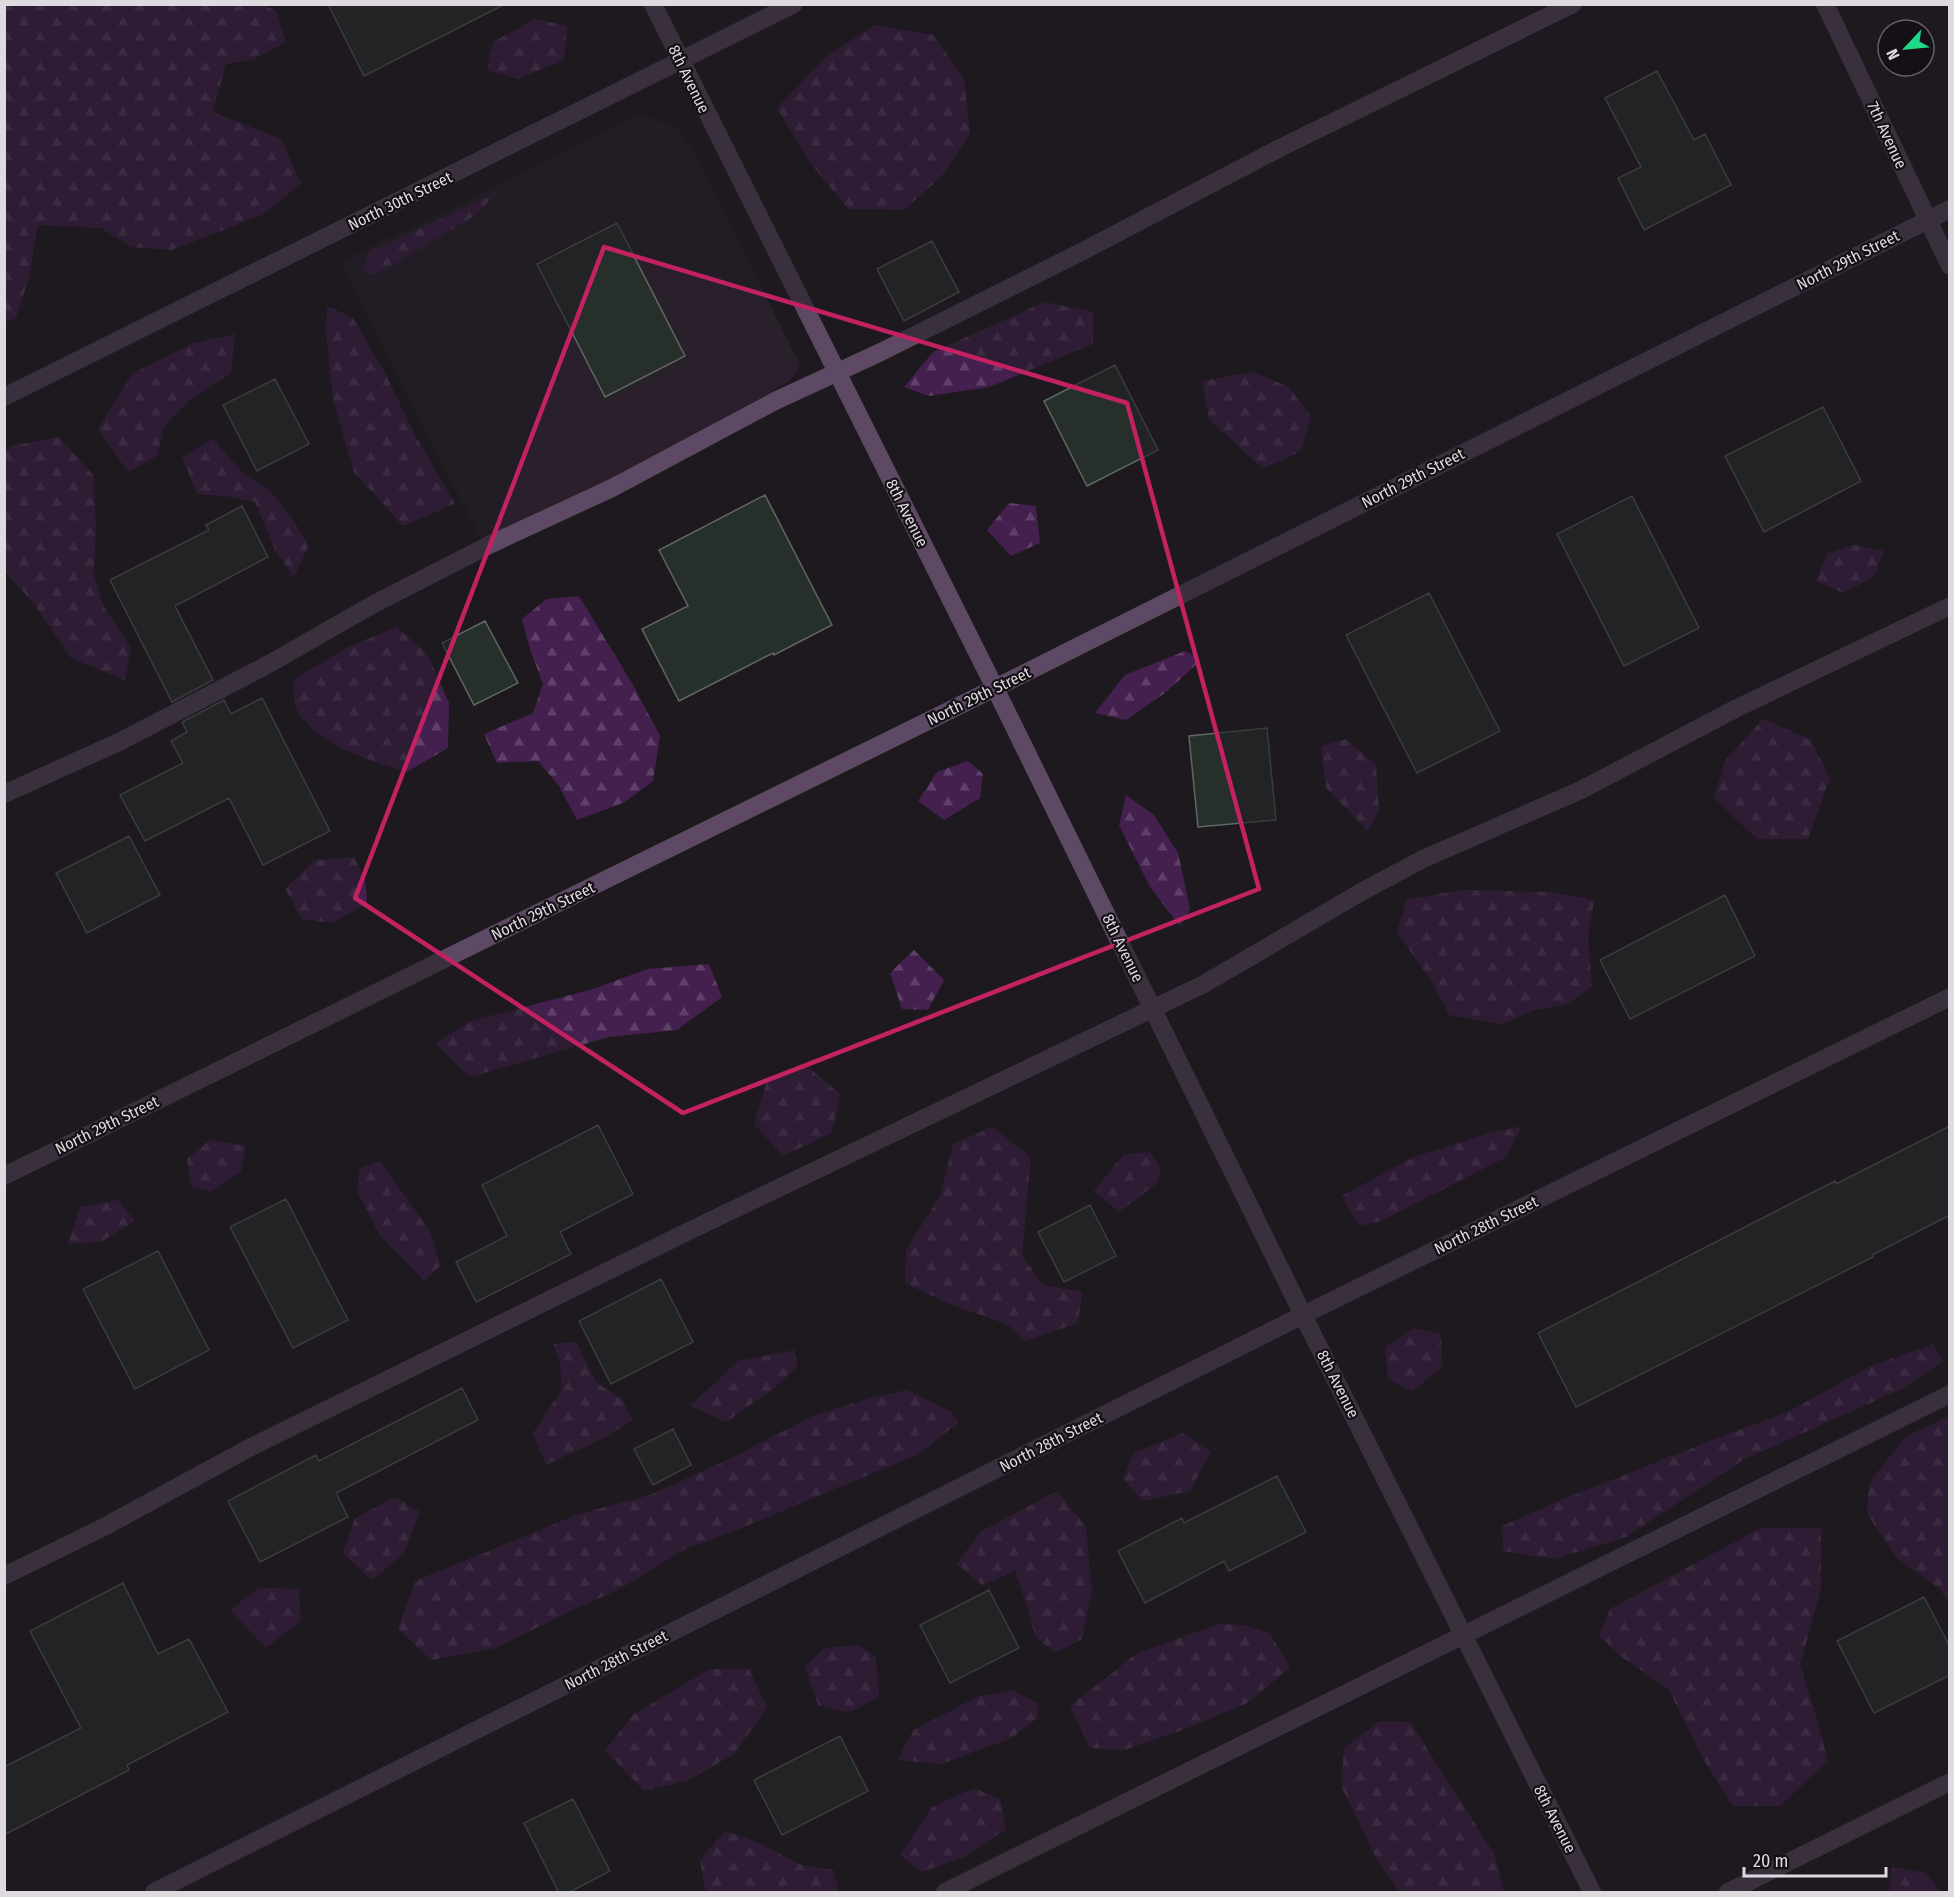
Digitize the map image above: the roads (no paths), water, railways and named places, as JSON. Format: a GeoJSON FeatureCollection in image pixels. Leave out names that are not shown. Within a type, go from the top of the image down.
{"type":"FeatureCollection","features":[{"type":"Feature","properties":{"kind":"street","name":"8th Avenue"},"geometry":{"type":"LineString","coordinates":[[653,4],[1592,1893]]}},
{"type":"Feature","properties":{"kind":"street","name":"North 30th Street"},"geometry":{"type":"LineString","coordinates":[[4,397],[794,4]]}},
{"type":"Feature","properties":{"kind":"street"},"geometry":{"type":"LineString","coordinates":[[4,794],[121,741],[269,664],[372,605],[467,555],[612,488],[775,401],[1083,251],[1280,148],[1573,4]]}},
{"type":"Feature","properties":{"kind":"street","name":"7th Avenue"},"geometry":{"type":"LineString","coordinates":[[1825,4],[1950,266]]}},
{"type":"Feature","properties":{"kind":"street","name":"North 29th Street"},"geometry":{"type":"LineString","coordinates":[[4,1176],[995,688],[1950,209]]}},
{"type":"Feature","properties":{"kind":"street"},"geometry":{"type":"LineString","coordinates":[[4,1576],[104,1527],[251,1447],[689,1231],[1204,984],[1363,891],[1424,859],[1581,790],[1737,708],[1950,606]]}},
{"type":"Feature","properties":{"kind":"street","name":"North 28th Street"},"geometry":{"type":"LineString","coordinates":[[154,1893],[1303,1315],[1950,997]]}},
{"type":"Feature","properties":{"kind":"street"},"geometry":{"type":"LineString","coordinates":[[945,1893],[1950,1394]]}},
{"type":"Feature","properties":{"kind":"street"},"geometry":{"type":"LineString","coordinates":[[1728,1893],[1950,1782]]}}]}
